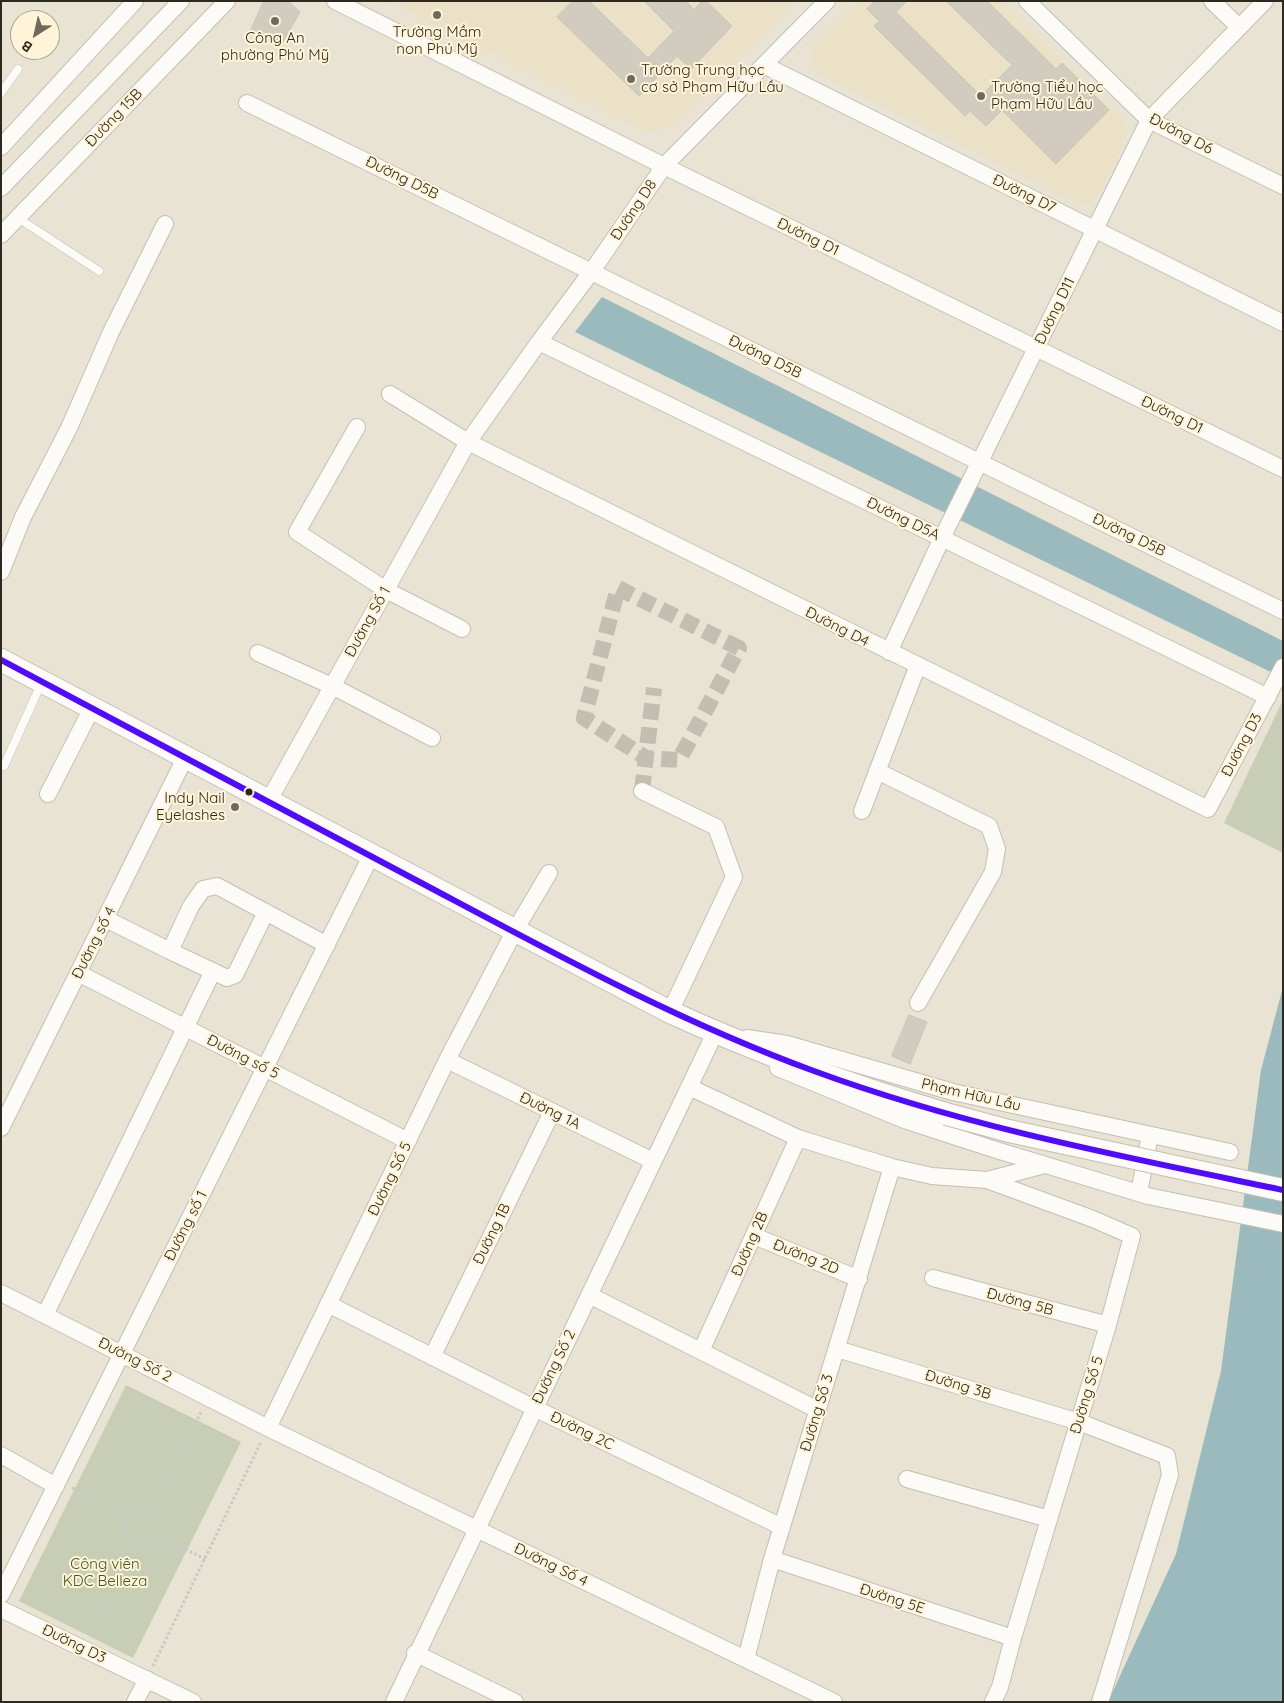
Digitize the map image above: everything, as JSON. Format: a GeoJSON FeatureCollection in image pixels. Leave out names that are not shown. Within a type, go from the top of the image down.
{"type":"FeatureCollection","features":[{"type":"Feature","properties":{"kind":"main road","name":"Phạm Hữu Lầu"},"geometry":{"type":"LineString","coordinates":[[1,660],[514,932],[670,1012],[715,1032],[826,1077],[946,1114],[1009,1130],[1283,1190]]}},
{"type":"Feature","properties":{"kind":"street"},"geometry":{"type":"LineString","coordinates":[[2,146],[135,1]]}},
{"type":"Feature","properties":{"kind":"street"},"geometry":{"type":"LineString","coordinates":[[1,188],[181,1]]}},
{"type":"Feature","properties":{"kind":"street","name":"Đường 15B"},"geometry":{"type":"LineString","coordinates":[[1,235],[227,1]]}},
{"type":"Feature","properties":{"kind":"street","name":"Đường D1"},"geometry":{"type":"LineString","coordinates":[[335,1],[664,166],[1283,469]]}},
{"type":"Feature","properties":{"kind":"street","name":"Đường D8"},"geometry":{"type":"LineString","coordinates":[[468,442],[538,342],[592,271],[664,166],[827,1]]}},
{"type":"Feature","properties":{"kind":"street","name":"Đường D6"},"geometry":{"type":"LineString","coordinates":[[1027,1],[1149,120],[1283,186]]}},
{"type":"Feature","properties":{"kind":"street"},"geometry":{"type":"LineString","coordinates":[[1212,1],[1239,27]]}},
{"type":"Feature","properties":{"kind":"street","name":"Đường D11"},"geometry":{"type":"LineString","coordinates":[[889,652],[942,538],[1149,120],[1265,1]]}},
{"type":"Feature","properties":{"kind":"street","name":"Đường D7"},"geometry":{"type":"LineString","coordinates":[[764,64],[1283,323]]}},
{"type":"Feature","properties":{"kind":"street","name":"Đường D5B"},"geometry":{"type":"LineString","coordinates":[[248,103],[592,271],[977,468],[1283,611]]}},
{"type":"Feature","properties":{"kind":"street"},"geometry":{"type":"LineString","coordinates":[[1,572],[23,517],[69,428],[111,332],[165,224]]}},
{"type":"Feature","properties":{"kind":"street","name":"Đường D5A"},"geometry":{"type":"LineString","coordinates":[[538,342],[1268,697]]}},
{"type":"Feature","properties":{"kind":"street","name":"Đường D4"},"geometry":{"type":"LineString","coordinates":[[390,394],[468,442],[1208,809]]}},
{"type":"Feature","properties":{"kind":"street"},"geometry":{"type":"LineString","coordinates":[[357,427],[297,532],[386,590],[462,629]]}},
{"type":"Feature","properties":{"kind":"street","name":"Đường Số 1"},"geometry":{"type":"LineString","coordinates":[[268,802],[468,442]]}},
{"type":"Feature","properties":{"kind":"street"},"geometry":{"type":"LineString","coordinates":[[258,653],[332,686],[432,738]]}},
{"type":"Feature","properties":{"kind":"street"},"geometry":{"type":"LineString","coordinates":[[862,810],[918,665]]}},
{"type":"Feature","properties":{"kind":"street","name":"Đường D3"},"geometry":{"type":"LineString","coordinates":[[1208,809],[1279,674]]}},
{"type":"Feature","properties":{"kind":"street"},"geometry":{"type":"LineString","coordinates":[[48,794],[92,708]]}},
{"type":"Feature","properties":{"kind":"street","name":"Đường số 4"},"geometry":{"type":"LineString","coordinates":[[1,1128],[185,758]]}},
{"type":"Feature","properties":{"kind":"street"},"geometry":{"type":"LineString","coordinates":[[877,771],[989,826],[997,849],[993,872],[918,1003]]}},
{"type":"Feature","properties":{"kind":"street"},"geometry":{"type":"LineString","coordinates":[[642,791],[716,827],[734,877],[670,1012]]}},
{"type":"Feature","properties":{"kind":"street","name":"Đường số 1"},"geometry":{"type":"LineString","coordinates":[[1,1596],[371,856]]}},
{"type":"Feature","properties":{"kind":"street","name":"Đường Số 5"},"geometry":{"type":"LineString","coordinates":[[268,1428],[330,1305],[447,1060],[514,932],[549,873]]}},
{"type":"Feature","properties":{"kind":"street"},"geometry":{"type":"LineString","coordinates":[[170,951],[192,906],[203,889],[217,886],[327,945]]}},
{"type":"Feature","properties":{"kind":"street"},"geometry":{"type":"LineString","coordinates":[[106,919],[227,978],[235,975],[266,912]]}},
{"type":"Feature","properties":{"kind":"street"},"geometry":{"type":"LineString","coordinates":[[45,1315],[213,971]]}},
{"type":"Feature","properties":{"kind":"street","name":"Đường số 5"},"geometry":{"type":"LineString","coordinates":[[78,973],[408,1141]]}},
{"type":"Feature","properties":{"kind":"street","name":"Đường Số 2"},"geometry":{"type":"LineString","coordinates":[[394,1702],[475,1528],[715,1032]]}},
{"type":"Feature","properties":{"kind":"street","name":"Phạm Hữu Lầu"},"geometry":{"type":"LineString","coordinates":[[715,1032],[787,1044],[945,1090],[1230,1152]]}},
{"type":"Feature","properties":{"kind":"street","name":"Phạm Hữu Lầu"},"geometry":{"type":"LineString","coordinates":[[715,1032],[760,1059],[857,1102],[907,1121],[1143,1195],[1283,1224]]}},
{"type":"Feature","properties":{"kind":"street","name":"Đường 1A"},"geometry":{"type":"LineString","coordinates":[[447,1060],[653,1161]]}},
{"type":"Feature","properties":{"kind":"street"},"geometry":{"type":"LineString","coordinates":[[689,1087],[798,1138],[892,1167],[932,1176],[987,1180],[1045,1165]]}},
{"type":"Feature","properties":{"kind":"street","name":"Đường 1B"},"geometry":{"type":"LineString","coordinates":[[432,1357],[552,1112]]}},
{"type":"Feature","properties":{"kind":"street"},"geometry":{"type":"LineString","coordinates":[[1143,1195],[1150,1135]]}},
{"type":"Feature","properties":{"kind":"street","name":"Đường 2B"},"geometry":{"type":"LineString","coordinates":[[701,1351],[798,1138]]}},
{"type":"Feature","properties":{"kind":"street","name":"Đường Số 3"},"geometry":{"type":"LineString","coordinates":[[746,1659],[772,1559],[892,1167]]}},
{"type":"Feature","properties":{"kind":"street","name":"Đường Số 5"},"geometry":{"type":"LineString","coordinates":[[987,1180],[1093,1219],[1132,1236],[1108,1326],[1013,1638],[1000,1687],[993,1702]]}},
{"type":"Feature","properties":{"kind":"street","name":"Đường 2D"},"geometry":{"type":"LineString","coordinates":[[754,1236],[859,1279]]}},
{"type":"Feature","properties":{"kind":"street","name":"Đường 5B"},"geometry":{"type":"LineString","coordinates":[[933,1278],[1108,1326]]}},
{"type":"Feature","properties":{"kind":"street","name":"Đường Số 2"},"geometry":{"type":"LineString","coordinates":[[1,1293],[268,1428]]}},
{"type":"Feature","properties":{"kind":"street"},"geometry":{"type":"LineString","coordinates":[[589,1295],[818,1410]]}},
{"type":"Feature","properties":{"kind":"street","name":"Đường 2C"},"geometry":{"type":"LineString","coordinates":[[330,1305],[534,1408],[782,1527]]}},
{"type":"Feature","properties":{"kind":"street","name":"Đường 3B"},"geometry":{"type":"LineString","coordinates":[[837,1349],[1079,1422],[1167,1456],[1170,1468],[1100,1702]]}},
{"type":"Feature","properties":{"kind":"street","name":"Đường Số 4"},"geometry":{"type":"LineString","coordinates":[[268,1428],[834,1702]]}},
{"type":"Feature","properties":{"kind":"street"},"geometry":{"type":"LineString","coordinates":[[1,1456],[58,1483]]}},
{"type":"Feature","properties":{"kind":"street"},"geometry":{"type":"LineString","coordinates":[[906,1479],[1049,1519]]}},
{"type":"Feature","properties":{"kind":"street","name":"Đường 5E"},"geometry":{"type":"LineString","coordinates":[[772,1559],[1013,1638]]}},
{"type":"Feature","properties":{"kind":"street","name":"Đường D3"},"geometry":{"type":"LineString","coordinates":[[1,1609],[193,1702]]}},
{"type":"Feature","properties":{"kind":"street"},"geometry":{"type":"LineString","coordinates":[[415,1654],[516,1702]]}},
{"type":"Feature","properties":{"kind":"street"},"geometry":{"type":"LineString","coordinates":[[135,1702],[147,1679]]}},
{"type":"Feature","properties":{"kind":"lane"},"geometry":{"type":"LineString","coordinates":[[1,93],[18,69]]}},
{"type":"Feature","properties":{"kind":"lane"},"geometry":{"type":"LineString","coordinates":[[18,218],[99,271]]}},
{"type":"Feature","properties":{"kind":"lane"},"geometry":{"type":"LineString","coordinates":[[1,764],[4,766],[42,682]]}},
{"type":"Feature","properties":{"kind":"path"},"geometry":{"type":"LineString","coordinates":[[154,1509],[208,1398]]}},
{"type":"Feature","properties":{"kind":"path"},"geometry":{"type":"LineString","coordinates":[[147,1679],[268,1428]]}},
{"type":"Feature","properties":{"kind":"path"},"geometry":{"type":"LineString","coordinates":[[58,1483],[127,1517]]}},
{"type":"Feature","properties":{"kind":"path"},"geometry":{"type":"LineString","coordinates":[[140,1507],[154,1509],[164,1518],[165,1532],[163,1538],[159,1543],[147,1548],[134,1546],[125,1534],[124,1527],[127,1517],[140,1507]]}},
{"type":"Feature","properties":{"kind":"path"},"geometry":{"type":"LineString","coordinates":[[163,1538],[205,1558]]}},
{"type":"Feature","properties":{"kind":"path"},"geometry":{"type":"LineString","coordinates":[[83,1648],[134,1546]]}},
{"type":"Feature","properties":{"kind":"shaded area","name":"Trường Trung học cơ sở Phạm Hữu Lầu"},"geometry":{"type":"Polygon","coordinates":[[[387,1],[796,1],[669,129],[646,131],[387,1]]]}},
{"type":"Feature","properties":{"kind":"shaded area","name":"Trường Tiểu học Phạm Hữu Lầu"},"geometry":{"type":"Polygon","coordinates":[[[858,1],[1001,1],[1124,120],[1128,135],[1096,199],[1080,204],[815,72],[811,48],[858,1]]]}},
{"type":"Feature","properties":{"kind":"green space"},"geometry":{"type":"Polygon","coordinates":[[[1283,700],[1283,853],[1224,823],[1283,700]]]}},
{"type":"Feature","properties":{"kind":"green space","name":"Công viên KDC Belleza"},"geometry":{"type":"Polygon","coordinates":[[[126,1385],[241,1442],[133,1658],[19,1601],[126,1385]]]}},
{"type":"Feature","properties":{"kind":"water"},"geometry":{"type":"Polygon","coordinates":[[[602,297],[1283,641],[1283,678],[575,332],[602,297]]]}},
{"type":"Feature","properties":{"kind":"water"},"geometry":{"type":"Polygon","coordinates":[[[1283,987],[1283,1702],[1108,1702],[1176,1554],[1221,1371],[1261,1070],[1283,987]]]}},
{"type":"Feature","properties":{"kind":"building","name":"Công An phường Phú Mỹ"},"geometry":{"type":"Polygon","coordinates":[[[264,1],[288,1],[300,12],[280,47],[251,30],[264,1]]]}},
{"type":"Feature","properties":{"kind":"building"},"geometry":{"type":"Polygon","coordinates":[[[573,1],[589,1],[648,58],[674,31],[644,1],[686,1],[694,10],[702,1],[706,1],[732,26],[691,69],[677,56],[639,96],[557,17],[573,1]]]}},
{"type":"Feature","properties":{"kind":"building"},"geometry":{"type":"Polygon","coordinates":[[[875,1],[907,1],[896,12],[981,96],[1012,65],[946,1],[987,1],[1056,69],[1062,63],[1109,110],[1056,164],[1002,110],[986,126],[970,111],[965,116],[874,26],[879,21],[867,9],[875,1]]]}},
{"type":"Feature","properties":{"kind":"building"},"geometry":{"type":"Polygon","coordinates":[[[909,1015],[927,1022],[910,1064],[892,1056],[909,1015]]]}},
{"type":"Feature","properties":{"kind":"tunnel"},"geometry":{"type":"LineString","coordinates":[[618,588],[739,648],[679,760],[646,758],[584,718],[618,588]]}},
{"type":"Feature","properties":{"kind":"tunnel"},"geometry":{"type":"LineString","coordinates":[[642,791],[654,688]]}},
{"type":"Feature","properties":{"kind":"transit line"},"geometry":{"type":"LineString","coordinates":[[1,660],[571,962],[667,1009],[764,1052],[871,1091],[988,1125],[1105,1153],[1283,1190]]}},
{"type":"Feature","properties":{"kind":"place","name":"Trường Mầm non Phú Mỹ"},"geometry":{"type":"Point","coordinates":[437,15]}},
{"type":"Feature","properties":{"kind":"place","name":"Công An phường Phú Mỹ"},"geometry":{"type":"Point","coordinates":[275,21]}},
{"type":"Feature","properties":{"kind":"place","name":"Trường Trung học cơ sở Phạm Hữu Lầu"},"geometry":{"type":"Point","coordinates":[631,79]}},
{"type":"Feature","properties":{"kind":"place","name":"Trường Tiểu học Phạm Hữu Lầu"},"geometry":{"type":"Point","coordinates":[981,96]}},
{"type":"Feature","properties":{"kind":"place","name":"Indy Nail Eyelashes"},"geometry":{"type":"Point","coordinates":[235,807]}}]}
